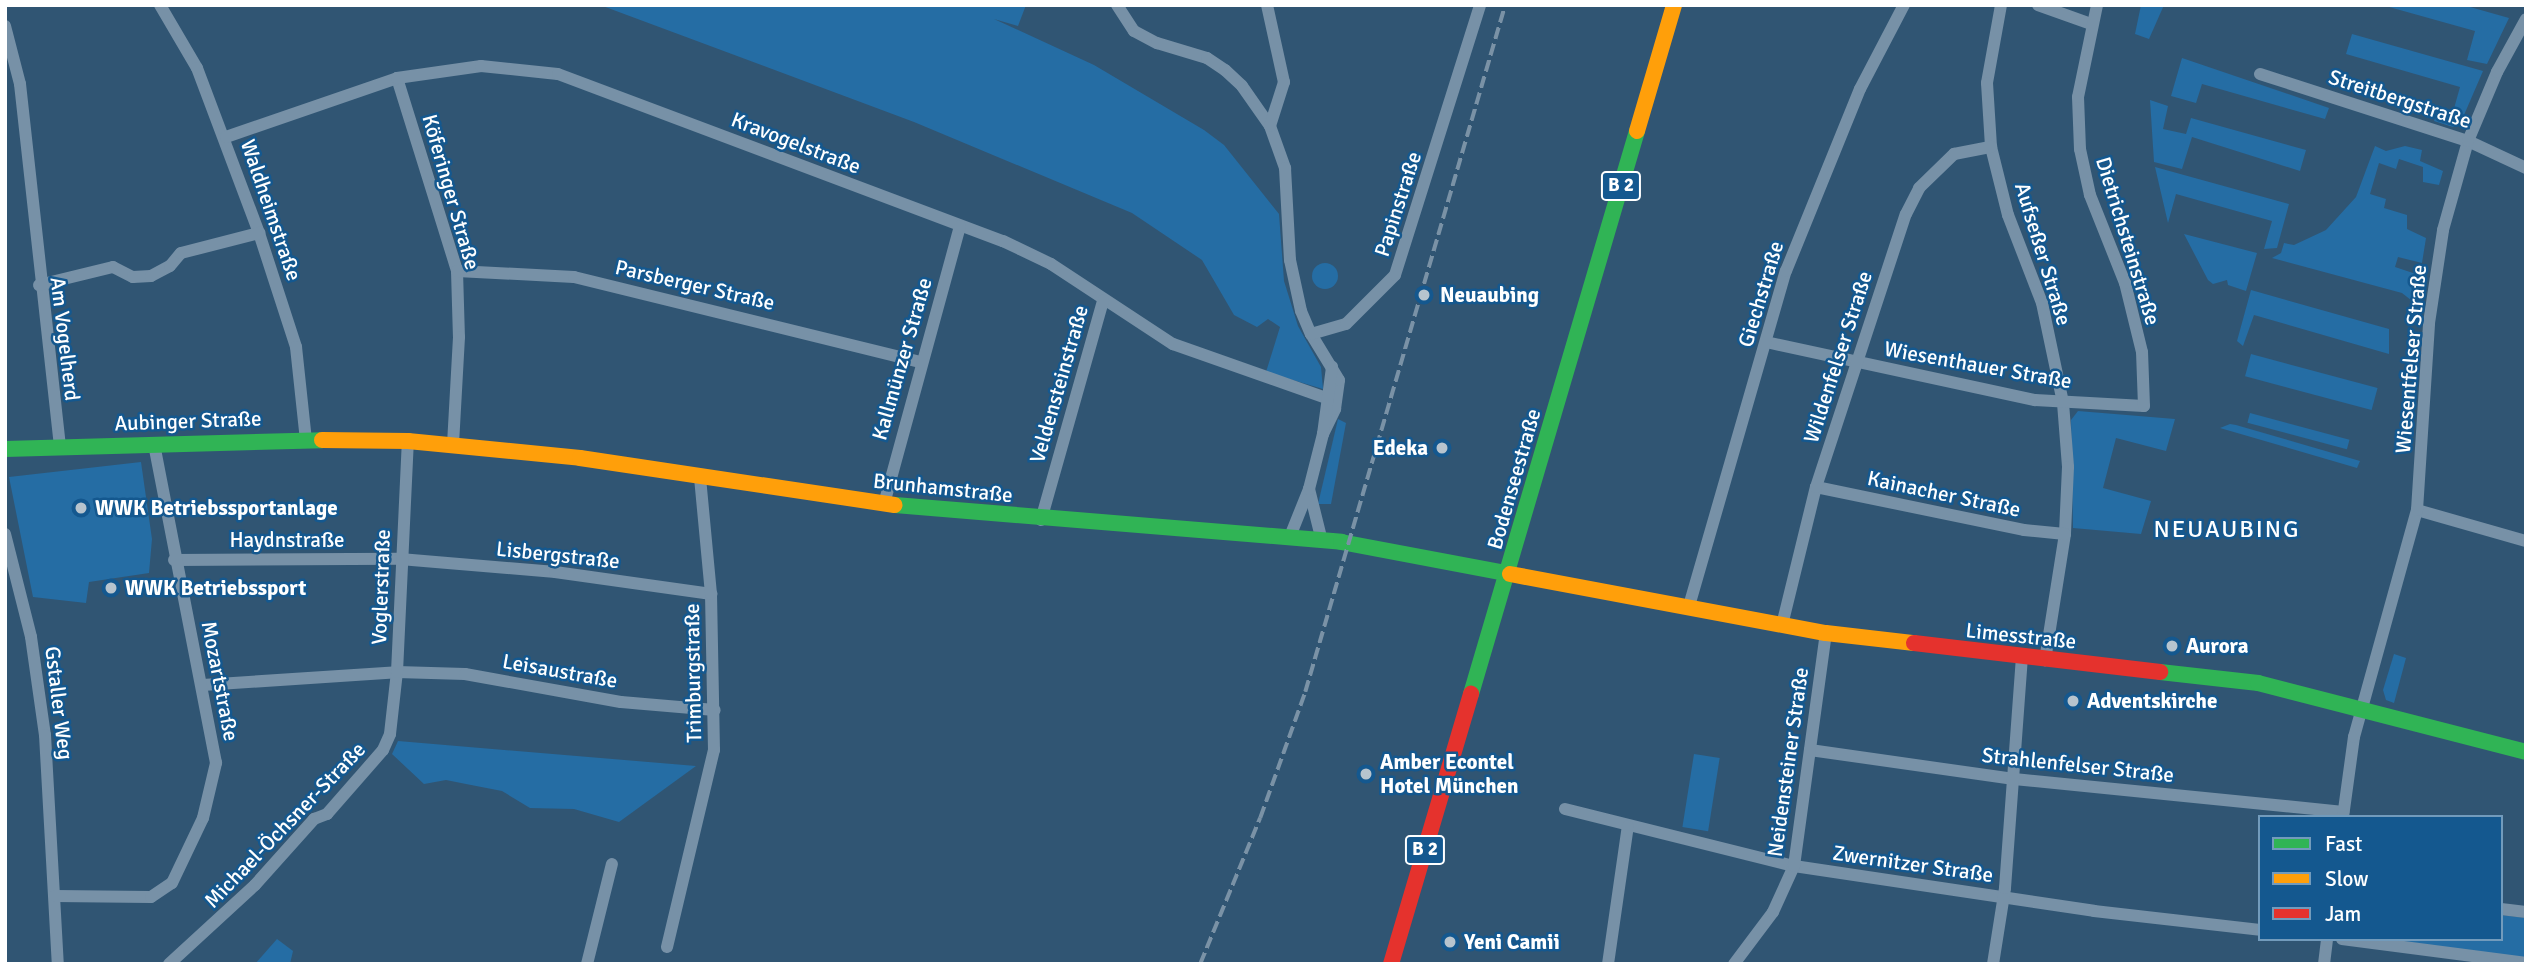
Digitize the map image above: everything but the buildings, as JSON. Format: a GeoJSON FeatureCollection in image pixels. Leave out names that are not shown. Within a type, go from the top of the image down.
{"type":"FeatureCollection","features":[{"type":"Feature","properties":{"kind":"street","name":"Waldheimstraße"},"geometry":{"type":"LineString","coordinates":[[160,5],[197,68],[226,137],[259,233],[296,347],[306,441]]}},
{"type":"Feature","properties":{"kind":"street"},"geometry":{"type":"LineString","coordinates":[[1116,5],[1134,31],[1157,44],[1207,58],[1242,86],[1270,126],[1285,168],[1290,260],[1301,311],[1311,334],[1332,367],[1339,390],[1323,434],[1309,489],[1289,539]]}},
{"type":"Feature","properties":{"kind":"street"},"geometry":{"type":"LineString","coordinates":[[1267,5],[1284,82],[1270,126]]}},
{"type":"Feature","properties":{"kind":"street","name":"Papinstraße"},"geometry":{"type":"LineString","coordinates":[[1311,334],[1346,324],[1395,275],[1480,5]]}},
{"type":"Feature","properties":{"kind":"street","name":"Bodenseestraße"},"geometry":{"type":"LineString","coordinates":[[1391,964],[1674,5]]}},
{"type":"Feature","properties":{"kind":"street","name":"Giechstraße"},"geometry":{"type":"LineString","coordinates":[[1689,606],[1766,342],[1819,183],[1904,5]]}},
{"type":"Feature","properties":{"kind":"street","name":"Aufseßer Straße"},"geometry":{"type":"LineString","coordinates":[[2001,5],[1994,26],[1987,83],[1991,147],[2008,215],[2042,303],[2063,403],[2068,467],[2065,534],[2045,660]]}},
{"type":"Feature","properties":{"kind":"street"},"geometry":{"type":"LineString","coordinates":[[2038,5],[2091,24]]}},
{"type":"Feature","properties":{"kind":"street","name":"Dietrichsteinstraße"},"geometry":{"type":"LineString","coordinates":[[2097,5],[2078,97],[2080,149],[2090,195],[2133,318],[2142,352],[2144,406]]}},
{"type":"Feature","properties":{"kind":"street","name":"Wiesentfelser Straße"},"geometry":{"type":"LineString","coordinates":[[2343,814],[2361,711],[2417,510],[2431,307],[2443,230],[2468,141],[2497,72],[2526,19]]}},
{"type":"Feature","properties":{"kind":"street","name":"Am Vogelherd"},"geometry":{"type":"LineString","coordinates":[[5,26],[20,85],[39,285],[60,448]]}},
{"type":"Feature","properties":{"kind":"street","name":"Kravogelstraße"},"geometry":{"type":"LineString","coordinates":[[226,137],[397,78],[481,66],[558,75],[960,226],[1051,264],[1103,301],[1173,344],[1326,398]]}},
{"type":"Feature","properties":{"kind":"street","name":"Streitbergstraße"},"geometry":{"type":"LineString","coordinates":[[2260,74],[2468,141],[2526,168]]}},
{"type":"Feature","properties":{"kind":"street","name":"Köferinger Straße"},"geometry":{"type":"LineString","coordinates":[[397,78],[457,271],[460,337],[453,444]]}},
{"type":"Feature","properties":{"kind":"street","name":"Wildenfelser Straße"},"geometry":{"type":"LineString","coordinates":[[1783,625],[1816,487],[1854,362],[1919,188],[1954,154],[1991,147]]}},
{"type":"Feature","properties":{"kind":"street","name":"Kallmünzer Straße"},"geometry":{"type":"LineString","coordinates":[[884,504],[960,226]]}},
{"type":"Feature","properties":{"kind":"street"},"geometry":{"type":"LineString","coordinates":[[39,285],[113,267],[133,277],[151,276],[170,266],[181,253],[259,233]]}},
{"type":"Feature","properties":{"kind":"street","name":"Parsberger Straße"},"geometry":{"type":"LineString","coordinates":[[457,271],[574,276],[921,362]]}},
{"type":"Feature","properties":{"kind":"street","name":"Veldensteinstraße"},"geometry":{"type":"LineString","coordinates":[[1041,520],[1103,301]]}},
{"type":"Feature","properties":{"kind":"street","name":"Wiesenthauer Straße"},"geometry":{"type":"LineString","coordinates":[[1766,342],[2063,403],[2144,406]]}},
{"type":"Feature","properties":{"kind":"street"},"geometry":{"type":"LineString","coordinates":[[1323,434],[1332,367]]}},
{"type":"Feature","properties":{"kind":"street","name":"Brunhamstraße"},"geometry":{"type":"LineString","coordinates":[[372,441],[453,444],[884,504],[1041,520],[1322,541],[1509,570]]}},
{"type":"Feature","properties":{"kind":"street","name":"Aubinger Straße"},"geometry":{"type":"LineString","coordinates":[[5,449],[154,443],[372,441]]}},
{"type":"Feature","properties":{"kind":"street","name":"Voglerstraße"},"geometry":{"type":"LineString","coordinates":[[390,734],[397,671],[400,559],[408,441]]}},
{"type":"Feature","properties":{"kind":"street","name":"Mozartstraße"},"geometry":{"type":"LineString","coordinates":[[55,896],[151,897],[172,883],[203,818],[216,763],[207,702],[174,560],[154,443]]}},
{"type":"Feature","properties":{"kind":"street","name":"Trimburgstraße"},"geometry":{"type":"LineString","coordinates":[[667,947],[705,800],[715,710],[711,594],[700,477]]}},
{"type":"Feature","properties":{"kind":"street","name":"Kainacher Straße"},"geometry":{"type":"LineString","coordinates":[[1816,487],[2024,530],[2065,534]]}},
{"type":"Feature","properties":{"kind":"street"},"geometry":{"type":"LineString","coordinates":[[1309,489],[1322,541]]}},
{"type":"Feature","properties":{"kind":"street"},"geometry":{"type":"LineString","coordinates":[[2417,510],[2526,541]]}},
{"type":"Feature","properties":{"kind":"street","name":"Gstaller Weg"},"geometry":{"type":"LineString","coordinates":[[5,534],[31,636],[45,735],[58,964]]}},
{"type":"Feature","properties":{"kind":"street","name":"Haydnstraße"},"geometry":{"type":"LineString","coordinates":[[174,560],[400,559]]}},
{"type":"Feature","properties":{"kind":"street","name":"Lisbergstraße"},"geometry":{"type":"LineString","coordinates":[[400,559],[555,572],[711,594]]}},
{"type":"Feature","properties":{"kind":"street","name":"Limesstraße"},"geometry":{"type":"LineString","coordinates":[[1509,570],[1826,633],[2022,658],[2207,674],[2526,752]]}},
{"type":"Feature","properties":{"kind":"street","name":"Neidensteiner Straße"},"geometry":{"type":"LineString","coordinates":[[1734,964],[1773,912],[1794,866],[1826,633]]}},
{"type":"Feature","properties":{"kind":"street"},"geometry":{"type":"LineString","coordinates":[[1993,964],[2004,897],[2022,658]]}},
{"type":"Feature","properties":{"kind":"street","name":"Leisaustraße"},"geometry":{"type":"LineString","coordinates":[[203,685],[397,671],[521,681],[621,702],[715,710]]}},
{"type":"Feature","properties":{"kind":"street","name":"Michael-Öchsner-Straße"},"geometry":{"type":"LineString","coordinates":[[169,964],[198,934],[211,929],[314,819],[327,814],[381,754],[390,734]]}},
{"type":"Feature","properties":{"kind":"street","name":"Strahlenfelser Straße"},"geometry":{"type":"LineString","coordinates":[[1810,750],[2014,779],[2343,814]]}},
{"type":"Feature","properties":{"kind":"street","name":"Zwernitzer Straße"},"geometry":{"type":"LineString","coordinates":[[1565,809],[1794,866],[2004,897],[2258,930]]}},
{"type":"Feature","properties":{"kind":"street"},"geometry":{"type":"LineString","coordinates":[[1608,964],[1629,826]]}},
{"type":"Feature","properties":{"kind":"street"},"geometry":{"type":"LineString","coordinates":[[587,964],[612,864]]}},
{"type":"Feature","properties":{"kind":"street"},"geometry":{"type":"LineString","coordinates":[[2503,909],[2526,912]]}},
{"type":"Feature","properties":{"kind":"street"},"geometry":{"type":"LineString","coordinates":[[2324,964],[2327,941]]}},
{"type":"Feature","properties":{"kind":"street"},"geometry":{"type":"LineString","coordinates":[[2357,941],[2526,963]]}},
{"type":"Feature","properties":{"kind":"shaded area"},"geometry":{"type":"Polygon","coordinates":[[[600,5],[1026,5],[1018,26],[994,19],[1094,65],[1204,130],[1224,145],[1279,214],[1284,281],[1298,326],[1321,367],[1323,389],[1266,372],[1280,327],[1268,319],[1257,327],[1234,315],[1202,260],[1132,213],[914,122],[600,5]]]}},
{"type":"Feature","properties":{"kind":"shaded area"},"geometry":{"type":"Polygon","coordinates":[[[2141,5],[2164,5],[2149,39],[2135,34],[2141,5]]]}},
{"type":"Feature","properties":{"kind":"shaded area"},"geometry":{"type":"Polygon","coordinates":[[[2382,5],[2463,5],[2509,18],[2487,64],[2467,60],[2475,31],[2382,5]]]}},
{"type":"Feature","properties":{"kind":"shaded area"},"geometry":{"type":"Polygon","coordinates":[[[2352,34],[2483,71],[2461,122],[2453,127],[2434,121],[2438,108],[2453,112],[2460,87],[2346,54],[2352,34]]]}},
{"type":"Feature","properties":{"kind":"shaded area"},"geometry":{"type":"Polygon","coordinates":[[[2182,58],[2329,108],[2325,119],[2202,84],[2196,103],[2171,96],[2182,58]]]}},
{"type":"Feature","properties":{"kind":"shaded area"},"geometry":{"type":"Polygon","coordinates":[[[2150,100],[2168,106],[2163,129],[2186,134],[2191,118],[2306,150],[2300,171],[2192,137],[2182,169],[2154,162],[2150,100]]]}},
{"type":"Feature","properties":{"kind":"shaded area"},"geometry":{"type":"Polygon","coordinates":[[[2375,146],[2386,151],[2405,146],[2422,150],[2420,161],[2443,171],[2439,185],[2423,182],[2423,167],[2399,159],[2396,169],[2379,163],[2370,194],[2386,199],[2384,208],[2407,215],[2407,229],[2426,238],[2422,263],[2398,257],[2395,267],[2419,275],[2416,304],[2402,293],[2272,258],[2281,253],[2284,243],[2294,245],[2326,230],[2356,197],[2375,146]]]}},
{"type":"Feature","properties":{"kind":"shaded area"},"geometry":{"type":"Polygon","coordinates":[[[2155,167],[2289,204],[2277,248],[2264,249],[2272,221],[2176,194],[2168,223],[2155,167]]]}},
{"type":"Feature","properties":{"kind":"shaded area"},"geometry":{"type":"Polygon","coordinates":[[[2184,234],[2257,253],[2246,291],[2228,285],[2227,280],[2213,284],[2208,280],[2184,234]]]}},
{"type":"Feature","properties":{"kind":"shaded area"},"geometry":{"type":"Polygon","coordinates":[[[1325,263],[1334,267],[1338,276],[1334,285],[1325,289],[1316,285],[1312,276],[1316,267],[1325,263]]]}},
{"type":"Feature","properties":{"kind":"shaded area"},"geometry":{"type":"Polygon","coordinates":[[[2251,290],[2389,329],[2389,354],[2254,315],[2243,346],[2237,341],[2251,290]]]}},
{"type":"Feature","properties":{"kind":"shaded area"},"geometry":{"type":"Polygon","coordinates":[[[2251,354],[2378,388],[2372,410],[2245,376],[2251,354]]]}},
{"type":"Feature","properties":{"kind":"shaded area"},"geometry":{"type":"Polygon","coordinates":[[[2078,411],[2175,419],[2166,451],[2116,438],[2103,488],[2151,501],[2141,534],[2073,528],[2071,420],[2078,411]]]}},
{"type":"Feature","properties":{"kind":"shaded area"},"geometry":{"type":"Polygon","coordinates":[[[2250,413],[2349,440],[2347,449],[2247,423],[2250,413]]]}},
{"type":"Feature","properties":{"kind":"shaded area"},"geometry":{"type":"Polygon","coordinates":[[[1338,419],[1346,423],[1331,504],[1318,504],[1338,419]]]}},
{"type":"Feature","properties":{"kind":"shaded area"},"geometry":{"type":"Polygon","coordinates":[[[2230,424],[2360,461],[2357,468],[2220,428],[2230,424]]]}},
{"type":"Feature","properties":{"kind":"shaded area","name":"WWK Betriebssportanlage"},"geometry":{"type":"Polygon","coordinates":[[[141,462],[152,539],[149,573],[89,582],[86,603],[33,597],[9,477],[141,462]]]}},
{"type":"Feature","properties":{"kind":"shaded area"},"geometry":{"type":"Polygon","coordinates":[[[2394,654],[2406,658],[2394,703],[2386,700],[2383,690],[2394,654]]]}},
{"type":"Feature","properties":{"kind":"shaded area"},"geometry":{"type":"Polygon","coordinates":[[[398,741],[696,766],[619,822],[574,809],[530,808],[502,791],[446,780],[424,784],[392,754],[398,741]]]}},
{"type":"Feature","properties":{"kind":"shaded area"},"geometry":{"type":"Polygon","coordinates":[[[1694,754],[1720,758],[1708,831],[1682,827],[1694,754]]]}},
{"type":"Feature","properties":{"kind":"shaded area"},"geometry":{"type":"Polygon","coordinates":[[[2503,915],[2526,918],[2526,959],[2392,941],[2503,941],[2503,915]]]}},
{"type":"Feature","properties":{"kind":"shaded area"},"geometry":{"type":"Polygon","coordinates":[[[277,939],[293,951],[290,964],[255,964],[277,939]]]}},
{"type":"Feature","properties":{"kind":"railway"},"geometry":{"type":"LineString","coordinates":[[1200,964],[1260,818],[1305,692],[1505,5]]}},
{"type":"Feature","properties":{"kind":"traffic: fast"},"geometry":{"type":"LineString","coordinates":[[1471,694],[1637,131]]}},
{"type":"Feature","properties":{"kind":"traffic: fast"},"geometry":{"type":"LineString","coordinates":[[5,449],[322,440]]}},
{"type":"Feature","properties":{"kind":"traffic: fast"},"geometry":{"type":"LineString","coordinates":[[895,505],[1341,542],[1510,574]]}},
{"type":"Feature","properties":{"kind":"traffic: fast"},"geometry":{"type":"LineString","coordinates":[[2160,672],[2258,683],[2526,752]]}},
{"type":"Feature","properties":{"kind":"traffic: slow"},"geometry":{"type":"LineString","coordinates":[[1637,131],[1674,5]]}},
{"type":"Feature","properties":{"kind":"traffic: slow"},"geometry":{"type":"LineString","coordinates":[[322,440],[408,441],[580,458],[895,505]]}},
{"type":"Feature","properties":{"kind":"traffic: slow"},"geometry":{"type":"LineString","coordinates":[[1510,574],[1826,633],[1914,643]]}},
{"type":"Feature","properties":{"kind":"traffic: jam"},"geometry":{"type":"LineString","coordinates":[[1914,643],[2160,672]]}},
{"type":"Feature","properties":{"kind":"traffic: jam"},"geometry":{"type":"LineString","coordinates":[[1391,964],[1471,694]]}},
{"type":"Feature","properties":{"kind":"place","name":"Neuaubing"},"geometry":{"type":"Point","coordinates":[1424,295]}},
{"type":"Feature","properties":{"kind":"place","name":"Edeka"},"geometry":{"type":"Point","coordinates":[1442,448]}},
{"type":"Feature","properties":{"kind":"place","name":"WWK Betriebssportanlage"},"geometry":{"type":"Point","coordinates":[81,508]}},
{"type":"Feature","properties":{"kind":"place","name":"WWK Betriebssport"},"geometry":{"type":"Point","coordinates":[111,588]}},
{"type":"Feature","properties":{"kind":"place","name":"Aurora"},"geometry":{"type":"Point","coordinates":[2172,646]}},
{"type":"Feature","properties":{"kind":"place","name":"Adventskirche"},"geometry":{"type":"Point","coordinates":[2073,701]}},
{"type":"Feature","properties":{"kind":"place","name":"Amber Econtel Hotel München"},"geometry":{"type":"Point","coordinates":[1366,774]}},
{"type":"Feature","properties":{"kind":"place","name":"Yeni Camii"},"geometry":{"type":"Point","coordinates":[1450,942]}},
{"type":"Feature","properties":{"kind":"district","name":"NEUAUBING"},"geometry":{"type":"Point","coordinates":[2227,530]}}]}
